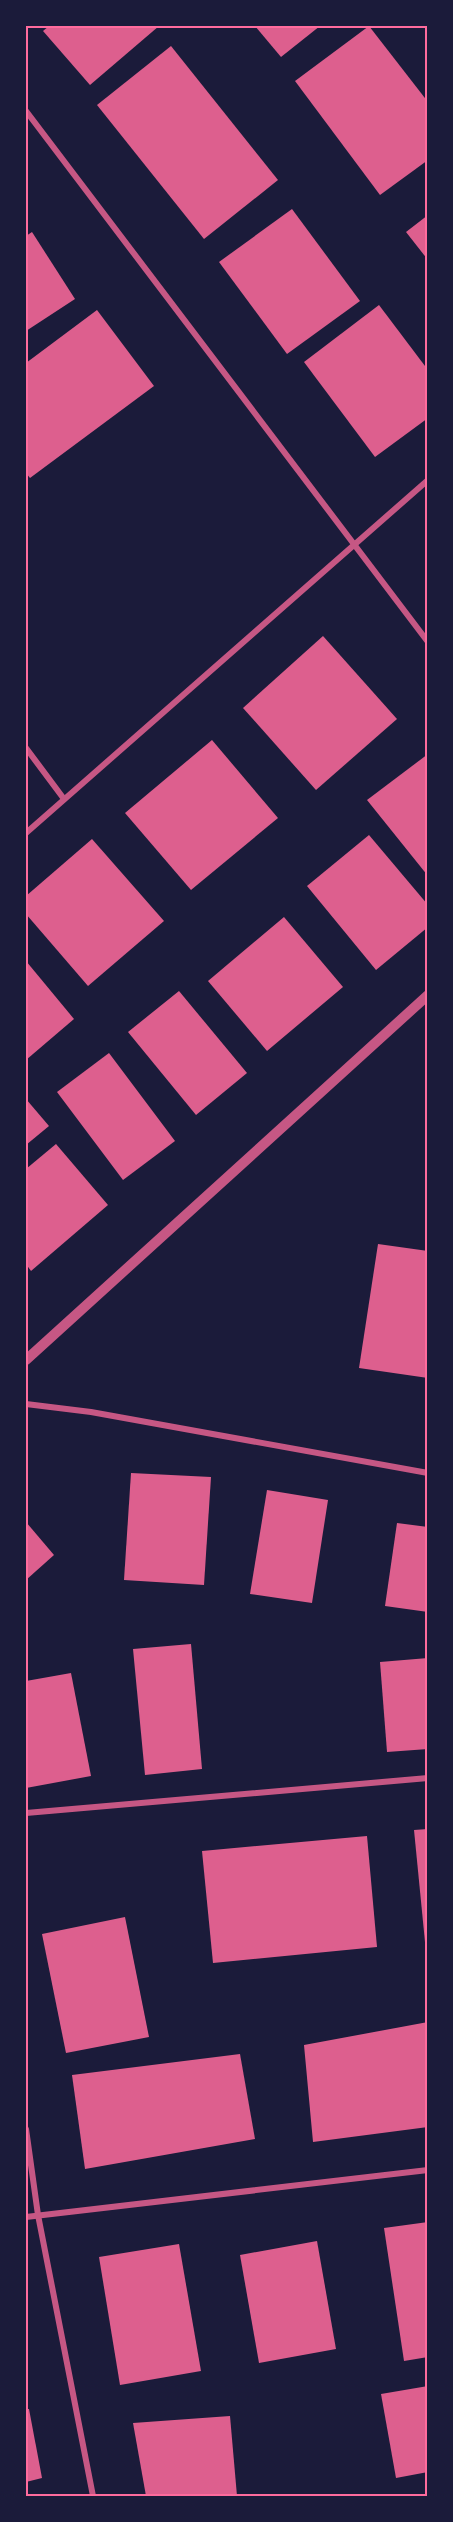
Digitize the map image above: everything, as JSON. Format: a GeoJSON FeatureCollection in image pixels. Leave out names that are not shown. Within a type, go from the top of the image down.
{"type":"FeatureCollection","features":[{"type":"Feature","properties":{"kind":"street"},"geometry":{"type":"LineString","coordinates":[[26,111],[428,642]]}},
{"type":"Feature","properties":{"kind":"street"},"geometry":{"type":"LineString","coordinates":[[26,833],[428,480]]}},
{"type":"Feature","properties":{"kind":"street"},"geometry":{"type":"LineString","coordinates":[[26,748],[64,799]]}},
{"type":"Feature","properties":{"kind":"street"},"geometry":{"type":"LineString","coordinates":[[26,1359],[428,995]]}},
{"type":"Feature","properties":{"kind":"street"},"geometry":{"type":"LineString","coordinates":[[26,1404],[91,1412],[428,1473]]}},
{"type":"Feature","properties":{"kind":"street"},"geometry":{"type":"LineString","coordinates":[[26,1813],[428,1778]]}},
{"type":"Feature","properties":{"kind":"street"},"geometry":{"type":"LineString","coordinates":[[26,2129],[38,2215],[93,2496]]}},
{"type":"Feature","properties":{"kind":"street"},"geometry":{"type":"LineString","coordinates":[[26,2217],[428,2170]]}},
{"type":"Feature","properties":{"kind":"building"},"geometry":{"type":"Polygon","coordinates":[[[49,26],[159,26],[90,85],[43,31],[49,26]]]}},
{"type":"Feature","properties":{"kind":"building"},"geometry":{"type":"Polygon","coordinates":[[[255,26],[320,26],[281,57],[255,26]]]}},
{"type":"Feature","properties":{"kind":"building"},"geometry":{"type":"Polygon","coordinates":[[[369,26],[428,102],[428,160],[380,195],[295,81],[369,26]]]}},
{"type":"Feature","properties":{"kind":"building"},"geometry":{"type":"Polygon","coordinates":[[[171,46],[278,180],[204,239],[97,105],[171,46]]]}},
{"type":"Feature","properties":{"kind":"building"},"geometry":{"type":"Polygon","coordinates":[[[292,209],[360,301],[287,354],[219,262],[292,209]]]}},
{"type":"Feature","properties":{"kind":"building"},"geometry":{"type":"Polygon","coordinates":[[[428,215],[428,260],[406,232],[428,215]]]}},
{"type":"Feature","properties":{"kind":"building"},"geometry":{"type":"Polygon","coordinates":[[[32,232],[75,299],[26,331],[26,236],[32,232]]]}},
{"type":"Feature","properties":{"kind":"building"},"geometry":{"type":"Polygon","coordinates":[[[379,305],[428,370],[428,418],[375,457],[304,362],[379,305]]]}},
{"type":"Feature","properties":{"kind":"building"},"geometry":{"type":"Polygon","coordinates":[[[97,310],[154,386],[30,478],[26,473],[26,363],[97,310]]]}},
{"type":"Feature","properties":{"kind":"building"},"geometry":{"type":"Polygon","coordinates":[[[323,636],[397,719],[316,790],[243,708],[323,636]]]}},
{"type":"Feature","properties":{"kind":"building"},"geometry":{"type":"Polygon","coordinates":[[[212,740],[278,818],[191,890],[125,813],[212,740]]]}},
{"type":"Feature","properties":{"kind":"building"},"geometry":{"type":"Polygon","coordinates":[[[428,754],[428,876],[367,800],[428,754]]]}},
{"type":"Feature","properties":{"kind":"building"},"geometry":{"type":"Polygon","coordinates":[[[369,835],[428,905],[428,927],[376,970],[307,886],[369,835]]]}},
{"type":"Feature","properties":{"kind":"building"},"geometry":{"type":"Polygon","coordinates":[[[92,839],[164,921],[88,986],[26,914],[26,896],[92,839]]]}},
{"type":"Feature","properties":{"kind":"building"},"geometry":{"type":"Polygon","coordinates":[[[284,917],[343,987],[267,1051],[208,981],[284,917]]]}},
{"type":"Feature","properties":{"kind":"building"},"geometry":{"type":"Polygon","coordinates":[[[26,961],[74,1019],[26,1060],[26,961]]]}},
{"type":"Feature","properties":{"kind":"building"},"geometry":{"type":"Polygon","coordinates":[[[179,991],[247,1073],[196,1115],[128,1032],[179,991]]]}},
{"type":"Feature","properties":{"kind":"building"},"geometry":{"type":"Polygon","coordinates":[[[109,1053],[175,1141],[123,1180],[57,1092],[109,1053]]]}},
{"type":"Feature","properties":{"kind":"building"},"geometry":{"type":"Polygon","coordinates":[[[26,1099],[49,1126],[26,1145],[26,1099]]]}},
{"type":"Feature","properties":{"kind":"building"},"geometry":{"type":"Polygon","coordinates":[[[56,1144],[108,1205],[31,1271],[26,1264],[26,1169],[56,1144]]]}},
{"type":"Feature","properties":{"kind":"building"},"geometry":{"type":"Polygon","coordinates":[[[378,1244],[428,1251],[428,1378],[359,1368],[378,1244]]]}},
{"type":"Feature","properties":{"kind":"building"},"geometry":{"type":"Polygon","coordinates":[[[131,1473],[211,1477],[204,1585],[124,1580],[131,1473]]]}},
{"type":"Feature","properties":{"kind":"building"},"geometry":{"type":"Polygon","coordinates":[[[267,1490],[328,1500],[312,1603],[250,1594],[267,1490]]]}},
{"type":"Feature","properties":{"kind":"building"},"geometry":{"type":"Polygon","coordinates":[[[26,1522],[54,1555],[26,1580],[26,1522]]]}},
{"type":"Feature","properties":{"kind":"building"},"geometry":{"type":"Polygon","coordinates":[[[397,1523],[428,1527],[428,1612],[385,1606],[397,1523]]]}},
{"type":"Feature","properties":{"kind":"building"},"geometry":{"type":"Polygon","coordinates":[[[191,1644],[202,1769],[145,1775],[133,1649],[191,1644]]]}},
{"type":"Feature","properties":{"kind":"building"},"geometry":{"type":"Polygon","coordinates":[[[428,1658],[428,1749],[387,1752],[380,1662],[428,1658]]]}},
{"type":"Feature","properties":{"kind":"building"},"geometry":{"type":"Polygon","coordinates":[[[71,1673],[91,1776],[26,1788],[26,1681],[71,1673]]]}},
{"type":"Feature","properties":{"kind":"building"},"geometry":{"type":"Polygon","coordinates":[[[428,1829],[428,1942],[425,1942],[414,1830],[428,1829]]]}},
{"type":"Feature","properties":{"kind":"building"},"geometry":{"type":"Polygon","coordinates":[[[367,1836],[377,1947],[213,1963],[202,1851],[367,1836]]]}},
{"type":"Feature","properties":{"kind":"building"},"geometry":{"type":"Polygon","coordinates":[[[125,1917],[149,2037],[66,2053],[42,1934],[125,1917]]]}},
{"type":"Feature","properties":{"kind":"building"},"geometry":{"type":"Polygon","coordinates":[[[428,2022],[428,2127],[313,2142],[304,2045],[428,2022]]]}},
{"type":"Feature","properties":{"kind":"building"},"geometry":{"type":"Polygon","coordinates":[[[240,2054],[255,2139],[85,2169],[72,2075],[240,2054]]]}},
{"type":"Feature","properties":{"kind":"building"},"geometry":{"type":"Polygon","coordinates":[[[428,2222],[428,2357],[404,2361],[384,2228],[428,2222]]]}},
{"type":"Feature","properties":{"kind":"building"},"geometry":{"type":"Polygon","coordinates":[[[317,2241],[336,2349],[259,2363],[240,2255],[317,2241]]]}},
{"type":"Feature","properties":{"kind":"building"},"geometry":{"type":"Polygon","coordinates":[[[179,2244],[201,2371],[120,2385],[99,2257],[179,2244]]]}},
{"type":"Feature","properties":{"kind":"building"},"geometry":{"type":"Polygon","coordinates":[[[428,2386],[428,2472],[396,2478],[381,2394],[428,2386]]]}},
{"type":"Feature","properties":{"kind":"building"},"geometry":{"type":"Polygon","coordinates":[[[26,2409],[29,2409],[42,2478],[26,2482],[26,2409]]]}},
{"type":"Feature","properties":{"kind":"building"},"geometry":{"type":"Polygon","coordinates":[[[230,2416],[237,2496],[146,2496],[133,2423],[230,2416]]]}}]}
